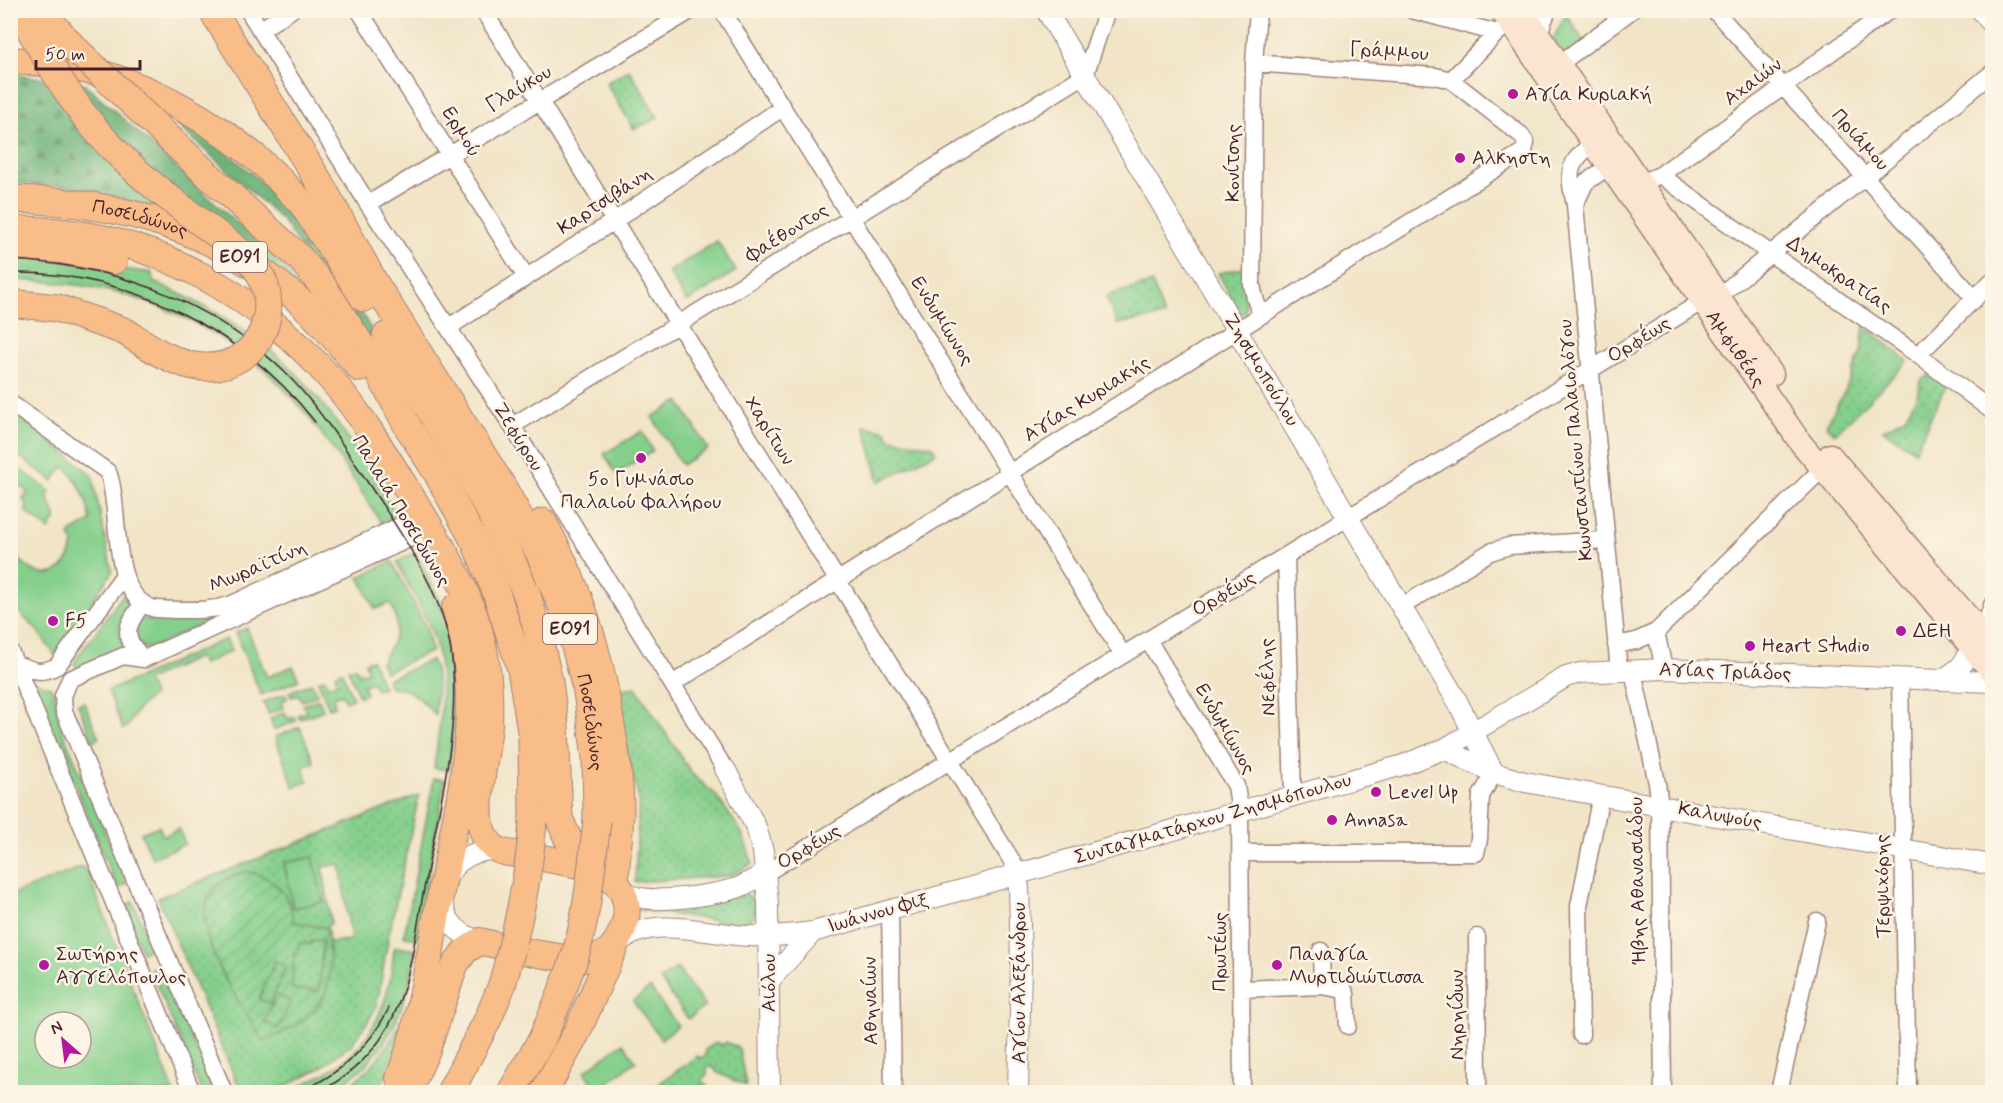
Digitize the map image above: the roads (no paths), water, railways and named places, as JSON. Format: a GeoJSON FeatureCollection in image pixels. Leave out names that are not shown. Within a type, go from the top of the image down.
{"type":"FeatureCollection","features":[{"type":"Feature","properties":{"kind":"highway"},"geometry":{"type":"LineString","coordinates":[[10,303],[57,308],[124,331],[189,365],[206,367],[223,365],[246,352],[262,332],[268,314],[267,287],[259,270],[247,257],[147,180],[103,138],[64,87],[19,10]]}},
{"type":"Feature","properties":{"kind":"highway","name":"Ποσειδώνος"},"geometry":{"type":"LineString","coordinates":[[40,10],[80,53],[208,175],[301,259],[322,285],[363,346],[408,427],[437,473],[475,542],[495,589],[513,644],[528,704],[534,769],[531,851],[515,936],[502,985],[488,1019],[450,1092]]}},
{"type":"Feature","properties":{"kind":"highway","name":"Ποσειδώνος"},"geometry":{"type":"LineString","coordinates":[[212,10],[320,183],[374,282],[502,486],[532,538],[569,623],[587,692],[596,757],[597,820],[590,883],[576,953],[558,1001],[538,1047],[511,1092]]}},
{"type":"Feature","properties":{"kind":"highway","name":"Ποσειδώνος"},"geometry":{"type":"LineString","coordinates":[[10,61],[57,65],[110,77],[162,97],[220,130],[281,180],[335,236],[374,282]]}},
{"type":"Feature","properties":{"kind":"highway"},"geometry":{"type":"LineString","coordinates":[[320,183],[359,234],[527,496],[563,559],[574,584],[595,644],[607,699],[616,759],[620,811],[615,881]]}},
{"type":"Feature","properties":{"kind":"highway","name":"Ποσειδώνος"},"geometry":{"type":"LineString","coordinates":[[10,200],[54,201],[107,208],[193,232],[231,252],[248,262],[305,306],[343,347],[408,427]]}},
{"type":"Feature","properties":{"kind":"highway"},"geometry":{"type":"LineString","coordinates":[[306,208],[410,375],[491,513],[511,555],[536,625],[549,682],[555,727],[559,818],[568,839],[590,867]]}},
{"type":"Feature","properties":{"kind":"highway"},"geometry":{"type":"LineString","coordinates":[[544,1092],[577,1032],[615,945]]}},
{"type":"Feature","properties":{"kind":"main road","name":"Αμφιθέας"},"geometry":{"type":"LineString","coordinates":[[1513,17],[1538,35],[1559,64],[1602,141],[1609,165],[1813,435],[1982,642],[1992,672]]}},
{"type":"Feature","properties":{"kind":"main road","name":"Αμφιθέας"},"geometry":{"type":"LineString","coordinates":[[1513,17],[1602,141],[1649,177],[1711,298],[1800,442],[1822,469],[1982,642]]}},
{"type":"Feature","properties":{"kind":"main road","name":"Παλαιά Ποσειδώνος"},"geometry":{"type":"LineString","coordinates":[[10,230],[65,232],[122,245],[186,269],[229,291],[253,307],[277,325],[337,387],[371,432],[421,525],[452,600],[463,638],[469,676],[470,715],[467,754],[416,1021],[409,1050],[392,1092]]}},
{"type":"Feature","properties":{"kind":"main road","name":"Παλαιά Ποσειδώνος"},"geometry":{"type":"LineString","coordinates":[[10,247],[62,250],[116,261],[170,280],[220,305],[267,336],[327,395],[421,525],[467,595],[486,658],[490,701],[479,819],[484,836],[497,850]]}},
{"type":"Feature","properties":{"kind":"main road"},"geometry":{"type":"LineString","coordinates":[[408,1092],[430,1042],[455,965],[465,951],[480,941],[572,959],[597,958],[615,945],[627,920],[626,900],[615,881],[603,872],[590,867],[497,850]]}},
{"type":"Feature","properties":{"kind":"street","name":"Ζεφύρου"},"geometry":{"type":"LineString","coordinates":[[248,10],[368,204],[512,426],[725,769],[756,827],[766,873]]}},
{"type":"Feature","properties":{"kind":"street","name":"Ερμού"},"geometry":{"type":"LineString","coordinates":[[359,10],[526,277]]}},
{"type":"Feature","properties":{"kind":"street","name":"Χαρίτων"},"geometry":{"type":"LineString","coordinates":[[483,10],[950,761],[1019,881]]}},
{"type":"Feature","properties":{"kind":"street","name":"Γλαύκου"},"geometry":{"type":"LineString","coordinates":[[368,204],[692,10]]}},
{"type":"Feature","properties":{"kind":"street","name":"Ενδυμίωνος"},"geometry":{"type":"LineString","coordinates":[[722,10],[1123,655]]}},
{"type":"Feature","properties":{"kind":"street","name":"Ζησιμοπούλου"},"geometry":{"type":"LineString","coordinates":[[1046,10],[1238,330],[1456,699],[1473,732]]}},
{"type":"Feature","properties":{"kind":"street"},"geometry":{"type":"LineString","coordinates":[[1084,75],[1107,10]]}},
{"type":"Feature","properties":{"kind":"street","name":"Κονίτσης"},"geometry":{"type":"LineString","coordinates":[[1258,10],[1254,63],[1252,285],[1262,315]]}},
{"type":"Feature","properties":{"kind":"street"},"geometry":{"type":"LineString","coordinates":[[1412,10],[1513,17]]}},
{"type":"Feature","properties":{"kind":"street"},"geometry":{"type":"LineString","coordinates":[[1538,35],[1548,10]]}},
{"type":"Feature","properties":{"kind":"street"},"geometry":{"type":"LineString","coordinates":[[1559,64],[1632,10]]}},
{"type":"Feature","properties":{"kind":"street","name":"Πριάμου"},"geometry":{"type":"LineString","coordinates":[[1714,10],[1975,299]]}},
{"type":"Feature","properties":{"kind":"street","name":"Αχαιών"},"geometry":{"type":"LineString","coordinates":[[1649,177],[1890,10]]}},
{"type":"Feature","properties":{"kind":"street"},"geometry":{"type":"LineString","coordinates":[[1981,10],[1992,24]]}},
{"type":"Feature","properties":{"kind":"street"},"geometry":{"type":"LineString","coordinates":[[260,30],[291,11]]}},
{"type":"Feature","properties":{"kind":"street"},"geometry":{"type":"LineString","coordinates":[[1451,80],[1513,17]]}},
{"type":"Feature","properties":{"kind":"street","name":"Γράμμου"},"geometry":{"type":"LineString","coordinates":[[1254,63],[1436,76],[1451,80],[1521,135],[1526,143],[1524,151]]}},
{"type":"Feature","properties":{"kind":"street","name":"Ορφέως"},"geometry":{"type":"LineString","coordinates":[[615,881],[630,894],[647,899],[700,896],[744,885],[766,873],[1711,298],[1771,254],[1992,73]]}},
{"type":"Feature","properties":{"kind":"street","name":"Φαέθοντος"},"geometry":{"type":"LineString","coordinates":[[512,426],[1084,75]]}},
{"type":"Feature","properties":{"kind":"street","name":"Καρτσιβάνη"},"geometry":{"type":"LineString","coordinates":[[449,327],[614,221],[782,108]]}},
{"type":"Feature","properties":{"kind":"street","name":"Κωνσταντίνου Παλαιολόγου"},"geometry":{"type":"LineString","coordinates":[[1602,141],[1573,162],[1570,183],[1575,205],[1616,645],[1626,671]]}},
{"type":"Feature","properties":{"kind":"street","name":"Αγίας Κυριακής"},"geometry":{"type":"LineString","coordinates":[[672,684],[1524,151]]}},
{"type":"Feature","properties":{"kind":"street"},"geometry":{"type":"LineString","coordinates":[[1575,205],[1585,183],[1609,165]]}},
{"type":"Feature","properties":{"kind":"street","name":"Δημοκρατίας"},"geometry":{"type":"LineString","coordinates":[[1649,177],[1771,254],[1918,355],[1992,411]]}},
{"type":"Feature","properties":{"kind":"street"},"geometry":{"type":"LineString","coordinates":[[1918,355],[1992,281]]}},
{"type":"Feature","properties":{"kind":"street"},"geometry":{"type":"LineString","coordinates":[[10,403],[108,472],[124,575],[132,591],[143,603],[129,624],[128,634],[131,645],[144,659]]}},
{"type":"Feature","properties":{"kind":"street"},"geometry":{"type":"LineString","coordinates":[[1616,645],[1636,641],[1656,632],[1822,469]]}},
{"type":"Feature","properties":{"kind":"street","name":"Μωραϊτίνη"},"geometry":{"type":"LineString","coordinates":[[70,679],[123,656],[144,659],[243,608],[421,525]]}},
{"type":"Feature","properties":{"kind":"street"},"geometry":{"type":"LineString","coordinates":[[1401,606],[1490,552],[1509,546],[1606,540]]}},
{"type":"Feature","properties":{"kind":"street","name":"Νεφέλης"},"geometry":{"type":"LineString","coordinates":[[1286,556],[1293,796]]}},
{"type":"Feature","properties":{"kind":"street"},"geometry":{"type":"LineString","coordinates":[[13,658],[37,672],[47,671],[57,666],[124,575]]}},
{"type":"Feature","properties":{"kind":"street","name":"Μωραϊτίνη"},"geometry":{"type":"LineString","coordinates":[[143,603],[156,609],[243,608]]}},
{"type":"Feature","properties":{"kind":"street"},"geometry":{"type":"LineString","coordinates":[[1941,680],[1958,671],[1982,642],[1992,605]]}},
{"type":"Feature","properties":{"kind":"street"},"geometry":{"type":"LineString","coordinates":[[1656,632],[1664,669]]}},
{"type":"Feature","properties":{"kind":"street","name":"Ενδυμίωνος"},"geometry":{"type":"LineString","coordinates":[[1148,640],[1236,786],[1240,811]]}},
{"type":"Feature","properties":{"kind":"street"},"geometry":{"type":"LineString","coordinates":[[13,658],[192,1092]]}},
{"type":"Feature","properties":{"kind":"street"},"geometry":{"type":"LineString","coordinates":[[57,666],[70,679],[63,696],[64,711],[224,1092]]}},
{"type":"Feature","properties":{"kind":"street","name":"Αγίας Τριάδος"},"geometry":{"type":"LineString","coordinates":[[1473,732],[1566,677],[1580,673],[1664,669],[1992,682]]}},
{"type":"Feature","properties":{"kind":"street","name":"Ήβης Αθανασιάδου"},"geometry":{"type":"LineString","coordinates":[[1626,671],[1657,783],[1660,806],[1663,1092]]}},
{"type":"Feature","properties":{"kind":"street","name":"Τερψιχόρης"},"geometry":{"type":"LineString","coordinates":[[1900,678],[1908,1092]]}},
{"type":"Feature","properties":{"kind":"street"},"geometry":{"type":"LineString","coordinates":[[1444,749],[1449,742],[1456,721],[1456,699]]}},
{"type":"Feature","properties":{"kind":"street"},"geometry":{"type":"LineString","coordinates":[[1241,853],[1476,853],[1481,796],[1494,773],[1473,732]]}},
{"type":"Feature","properties":{"kind":"street","name":"Συνταγματάρχου Ζησιμόπουλου"},"geometry":{"type":"LineString","coordinates":[[1019,881],[1240,811],[1403,765],[1444,749],[1473,732]]}},
{"type":"Feature","properties":{"kind":"street","name":"Καλυψούς"},"geometry":{"type":"LineString","coordinates":[[1444,749],[1494,773],[1526,782],[1992,865]]}},
{"type":"Feature","properties":{"kind":"street"},"geometry":{"type":"LineString","coordinates":[[1581,1035],[1578,906],[1600,795]]}},
{"type":"Feature","properties":{"kind":"street","name":"Πρωτέως"},"geometry":{"type":"LineString","coordinates":[[1240,811],[1242,1092]]}},
{"type":"Feature","properties":{"kind":"street"},"geometry":{"type":"LineString","coordinates":[[480,941],[464,935],[450,921],[445,909],[443,887],[451,869],[466,856],[484,850],[497,850]]}},
{"type":"Feature","properties":{"kind":"street","name":"Αιόλου"},"geometry":{"type":"LineString","coordinates":[[766,873],[769,937],[770,1092]]}},
{"type":"Feature","properties":{"kind":"street","name":"Ιωάννου Φιξ"},"geometry":{"type":"LineString","coordinates":[[615,945],[632,933],[646,928],[662,927],[769,937],[813,932],[891,910],[1019,881]]}},
{"type":"Feature","properties":{"kind":"street","name":"Αγίου Αλεξάνδρου"},"geometry":{"type":"LineString","coordinates":[[1018,1092],[1022,964],[1019,881]]}},
{"type":"Feature","properties":{"kind":"street"},"geometry":{"type":"LineString","coordinates":[[744,885],[760,890],[779,919],[785,924],[795,929],[813,932]]}},
{"type":"Feature","properties":{"kind":"street"},"geometry":{"type":"LineString","coordinates":[[113,901],[139,890]]}},
{"type":"Feature","properties":{"kind":"street"},"geometry":{"type":"LineString","coordinates":[[735,935],[758,924],[767,913],[768,903]]}},
{"type":"Feature","properties":{"kind":"street","name":"Αθηναίων"},"geometry":{"type":"LineString","coordinates":[[891,910],[893,1092]]}},
{"type":"Feature","properties":{"kind":"street"},"geometry":{"type":"LineString","coordinates":[[1779,1092],[1817,921]]}},
{"type":"Feature","properties":{"kind":"street"},"geometry":{"type":"LineString","coordinates":[[769,981],[813,932]]}},
{"type":"Feature","properties":{"kind":"street","name":"Νηρηίδων"},"geometry":{"type":"LineString","coordinates":[[1477,938],[1478,1092]]}},
{"type":"Feature","properties":{"kind":"street"},"geometry":{"type":"LineString","coordinates":[[138,962],[164,950]]}},
{"type":"Feature","properties":{"kind":"street"},"geometry":{"type":"LineString","coordinates":[[1321,951],[1323,986]]}},
{"type":"Feature","properties":{"kind":"street"},"geometry":{"type":"LineString","coordinates":[[1242,989],[1323,986],[1344,990],[1348,1026]]}},
{"type":"Feature","properties":{"kind":"tram line"},"geometry":{"type":"LineString","coordinates":[[10,260],[73,267],[134,282],[163,293],[219,321],[265,354],[307,397],[340,440],[414,554],[441,611],[451,652],[454,681],[451,740],[406,980],[398,1006],[386,1031],[369,1054],[348,1074],[319,1092]]}},
{"type":"Feature","properties":{"kind":"tram line"},"geometry":{"type":"LineString","coordinates":[[10,273],[54,275],[97,282],[139,295],[180,312],[218,334],[254,360],[286,389],[315,422]]}},
{"type":"Feature","properties":{"kind":"tram line"},"geometry":{"type":"LineString","coordinates":[[300,1092],[315,1085],[352,1058],[372,1035],[389,1008]]}},
{"type":"Feature","properties":{"kind":"place","name":"Αγία Κυριακή"},"geometry":{"type":"Point","coordinates":[1513,94]}},
{"type":"Feature","properties":{"kind":"place","name":"Αλκηστη"},"geometry":{"type":"Point","coordinates":[1460,158]}},
{"type":"Feature","properties":{"kind":"place","name":"5ο Γυμνάσιο Παλαιού Φαλήρου"},"geometry":{"type":"Point","coordinates":[641,458]}},
{"type":"Feature","properties":{"kind":"place","name":"F5"},"geometry":{"type":"Point","coordinates":[53,621]}},
{"type":"Feature","properties":{"kind":"place","name":"ΔΕΗ"},"geometry":{"type":"Point","coordinates":[1901,631]}},
{"type":"Feature","properties":{"kind":"place","name":"Heart Studio"},"geometry":{"type":"Point","coordinates":[1750,646]}},
{"type":"Feature","properties":{"kind":"place","name":"Level Up"},"geometry":{"type":"Point","coordinates":[1376,792]}},
{"type":"Feature","properties":{"kind":"place","name":"Annasa"},"geometry":{"type":"Point","coordinates":[1332,820]}},
{"type":"Feature","properties":{"kind":"place","name":"Σωτήρης Αγγελόπουλος"},"geometry":{"type":"Point","coordinates":[44,965]}},
{"type":"Feature","properties":{"kind":"place","name":"Παναγία Μυρτιδιώτισσα"},"geometry":{"type":"Point","coordinates":[1277,965]}}]}
